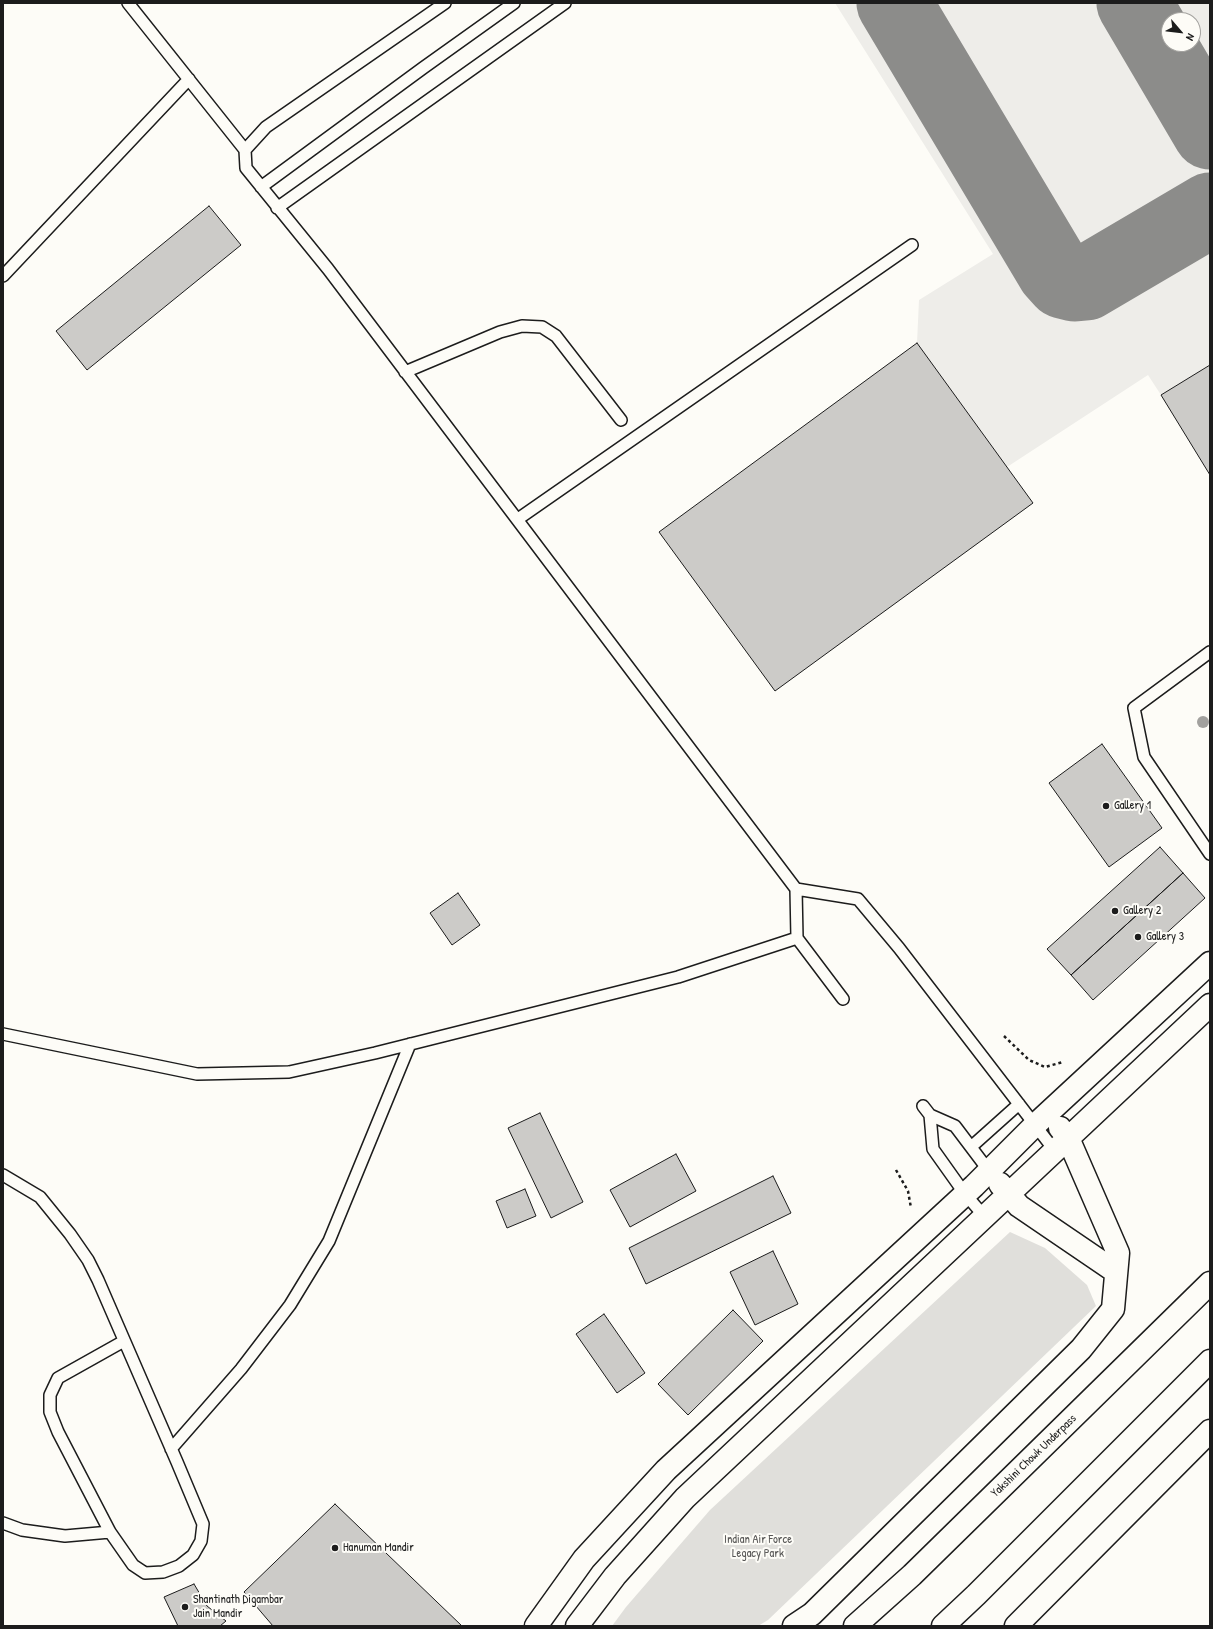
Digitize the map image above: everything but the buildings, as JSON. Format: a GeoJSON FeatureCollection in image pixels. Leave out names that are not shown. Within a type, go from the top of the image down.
{"type":"FeatureCollection","features":[{"type":"Feature","properties":{"kind":"street"},"geometry":{"type":"LineString","coordinates":[[536,1626],[584,1559],[666,1470],[965,1194],[1042,1119],[1210,963]]}},
{"type":"Feature","properties":{"kind":"street"},"geometry":{"type":"LineString","coordinates":[[577,1626],[615,1576],[685,1498],[1210,1005]]}},
{"type":"Feature","properties":{"kind":"street"},"geometry":{"type":"LineString","coordinates":[[794,1626],[812,1614],[1081,1349],[1114,1309],[1118,1253],[1062,1145],[1042,1119]]}},
{"type":"Feature","properties":{"kind":"street"},"geometry":{"type":"LineString","coordinates":[[988,1172],[1019,1206],[1116,1272]]}},
{"type":"Feature","properties":{"kind":"street","name":"Yakshini Chowk Underpass"},"geometry":{"type":"LineString","coordinates":[[855,1626],[912,1575],[1210,1283]]}},
{"type":"Feature","properties":{"kind":"street"},"geometry":{"type":"LineString","coordinates":[[943,1626],[976,1595],[1210,1361]]}},
{"type":"Feature","properties":{"kind":"street"},"geometry":{"type":"LineString","coordinates":[[1016,1626],[1210,1431]]}},
{"type":"Feature","properties":{"kind":"lane"},"geometry":{"type":"LineString","coordinates":[[128,3],[245,150],[246,168],[328,269],[796,889],[797,938],[843,998]]}},
{"type":"Feature","properties":{"kind":"lane"},"geometry":{"type":"LineString","coordinates":[[245,150],[266,127],[445,3]]}},
{"type":"Feature","properties":{"kind":"lane"},"geometry":{"type":"LineString","coordinates":[[261,187],[514,3]]}},
{"type":"Feature","properties":{"kind":"lane"},"geometry":{"type":"LineString","coordinates":[[277,208],[565,3]]}},
{"type":"Feature","properties":{"kind":"lane"},"geometry":{"type":"LineString","coordinates":[[3,276],[189,79]]}},
{"type":"Feature","properties":{"kind":"lane"},"geometry":{"type":"LineString","coordinates":[[518,519],[912,245]]}},
{"type":"Feature","properties":{"kind":"lane"},"geometry":{"type":"LineString","coordinates":[[405,372],[507,330],[522,326],[542,327],[556,336],[621,420]]}},
{"type":"Feature","properties":{"kind":"lane"},"geometry":{"type":"LineString","coordinates":[[1210,652],[1134,708],[1144,757],[1210,854]]}},
{"type":"Feature","properties":{"kind":"lane"},"geometry":{"type":"LineString","coordinates":[[796,889],[858,899],[899,948],[1020,1104],[1042,1119]]}},
{"type":"Feature","properties":{"kind":"lane"},"geometry":{"type":"LineString","coordinates":[[3,1034],[197,1074],[289,1072],[410,1044],[678,977],[797,938]]}},
{"type":"Feature","properties":{"kind":"lane"},"geometry":{"type":"LineString","coordinates":[[171,1449],[241,1369],[285,1311],[329,1240],[410,1044]]}},
{"type":"Feature","properties":{"kind":"lane"},"geometry":{"type":"LineString","coordinates":[[971,1147],[1020,1104]]}},
{"type":"Feature","properties":{"kind":"lane"},"geometry":{"type":"LineString","coordinates":[[985,1217],[965,1194],[933,1149],[926,1110],[955,1126],[988,1172]]}},
{"type":"Feature","properties":{"kind":"lane"},"geometry":{"type":"LineString","coordinates":[[3,1175],[40,1197],[70,1234],[88,1260],[98,1280],[203,1524],[202,1541],[193,1555],[179,1566],[163,1572],[145,1573],[133,1566],[110,1532],[58,1432],[50,1412],[50,1395],[58,1378],[124,1341]]}},
{"type":"Feature","properties":{"kind":"lane"},"geometry":{"type":"LineString","coordinates":[[3,1523],[22,1530],[65,1536],[110,1532]]}},
{"type":"Feature","properties":{"kind":"path"},"geometry":{"type":"LineString","coordinates":[[1004,1036],[1029,1060],[1045,1067],[1062,1063],[1068,1058]]}},
{"type":"Feature","properties":{"kind":"shaded area"},"geometry":{"type":"Polygon","coordinates":[[[835,3],[1210,3],[1210,365],[1161,395],[1148,375],[1007,467],[917,343],[919,300],[993,254],[835,3]]]}},
{"type":"Feature","properties":{"kind":"green space","name":"Indian Air Force Legacy Park"},"geometry":{"type":"Polygon","coordinates":[[[1010,1232],[1045,1248],[1087,1285],[1096,1306],[768,1620],[758,1626],[612,1626],[626,1607],[710,1510],[1010,1232]]]}},
{"type":"Feature","properties":{"kind":"taxiway"},"geometry":{"type":"LineString","coordinates":[[894,3],[1054,271],[1063,281],[1075,284],[1086,283],[1210,210]]}},
{"type":"Feature","properties":{"kind":"taxiway"},"geometry":{"type":"LineString","coordinates":[[1134,3],[1210,132]]}},
{"type":"Feature","properties":{"kind":"place","name":"Gallery 1"},"geometry":{"type":"Point","coordinates":[1106,806]}},
{"type":"Feature","properties":{"kind":"place","name":"Gallery 2"},"geometry":{"type":"Point","coordinates":[1115,911]}},
{"type":"Feature","properties":{"kind":"place","name":"Gallery 3"},"geometry":{"type":"Point","coordinates":[1138,937]}},
{"type":"Feature","properties":{"kind":"place","name":"Hanuman Mandir"},"geometry":{"type":"Point","coordinates":[335,1548]}},
{"type":"Feature","properties":{"kind":"place","name":"Shantinath Digambar Jain Mandir"},"geometry":{"type":"Point","coordinates":[185,1607]}}]}
